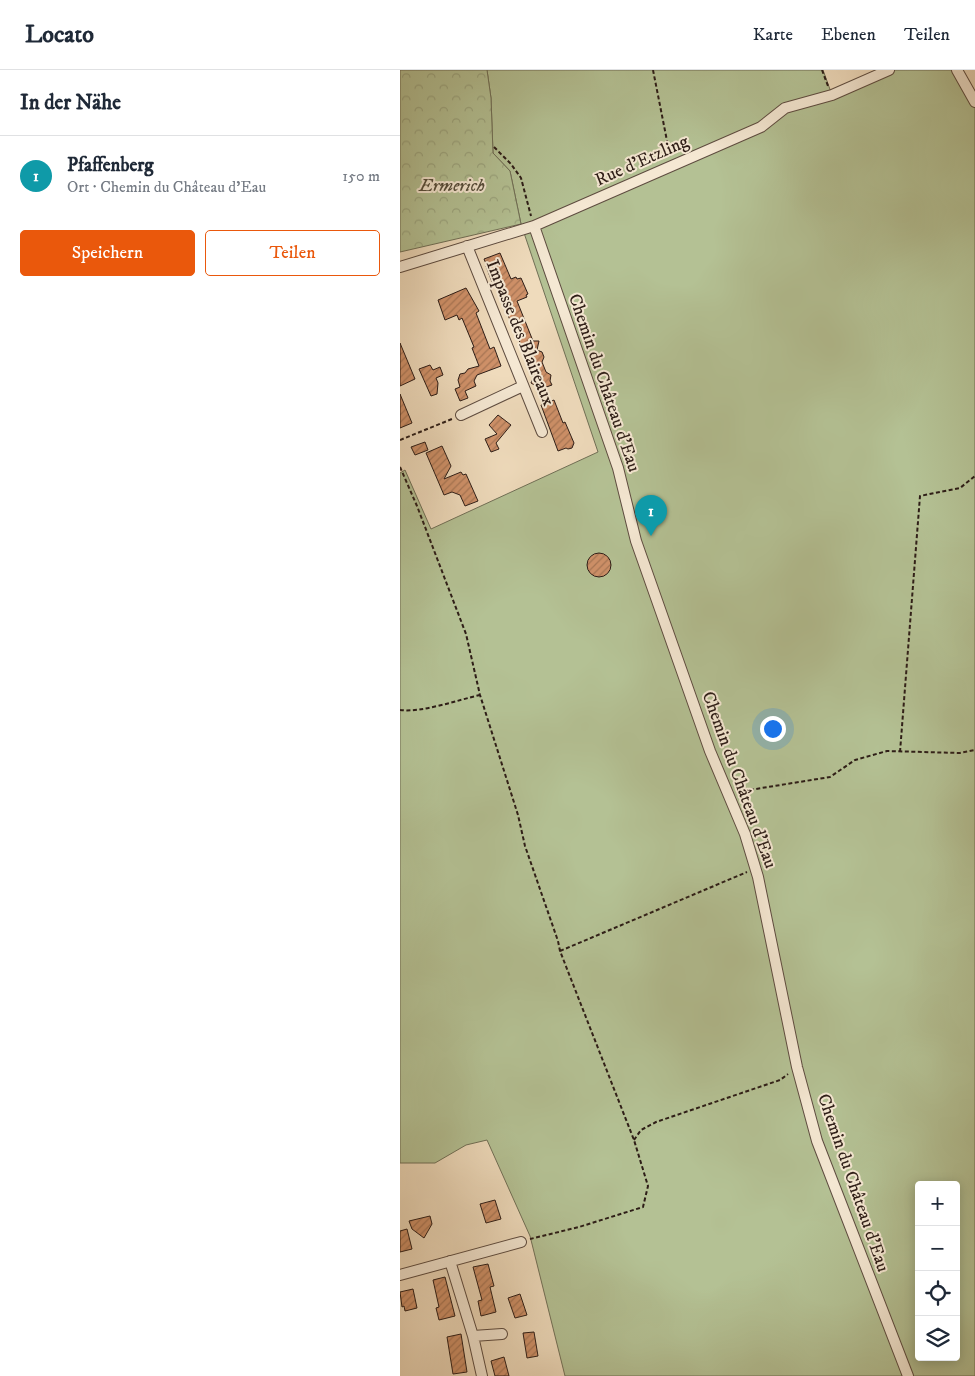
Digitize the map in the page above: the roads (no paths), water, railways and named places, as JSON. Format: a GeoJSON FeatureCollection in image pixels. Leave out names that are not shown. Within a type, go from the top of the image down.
{"type":"FeatureCollection","features":[{"type":"Feature","properties":{"kind":"street","name":"Rue d'Etzling"},"geometry":{"type":"LineString","coordinates":[[400,267],[534,226],[762,127],[785,108],[832,96],[889,70]]}},
{"type":"Feature","properties":{"kind":"street"},"geometry":{"type":"LineString","coordinates":[[957,70],[975,102]]}},
{"type":"Feature","properties":{"kind":"street","name":"Chemin du Château d'Eau"},"geometry":{"type":"LineString","coordinates":[[534,226],[618,468],[636,541],[710,751],[745,834],[756,868],[797,1067],[822,1156],[908,1376]]}},
{"type":"Feature","properties":{"kind":"street","name":"Impasse des Blaireaux"},"geometry":{"type":"LineString","coordinates":[[467,246],[542,432]]}},
{"type":"Feature","properties":{"kind":"street"},"geometry":{"type":"LineString","coordinates":[[461,415],[523,386]]}},
{"type":"Feature","properties":{"kind":"street"},"geometry":{"type":"LineString","coordinates":[[400,1275],[521,1242]]}},
{"type":"Feature","properties":{"kind":"street"},"geometry":{"type":"LineString","coordinates":[[450,1261],[473,1336],[482,1376]]}},
{"type":"Feature","properties":{"kind":"street"},"geometry":{"type":"LineString","coordinates":[[473,1336],[502,1334]]}},
{"type":"Feature","properties":{"kind":"place","name":"Pfaffenberg"},"geometry":{"type":"Point","coordinates":[651,536]}},
{"type":"Feature","properties":{"kind":"park label","name":"Ermerich"},"geometry":{"type":"Point","coordinates":[452,186]}}]}
